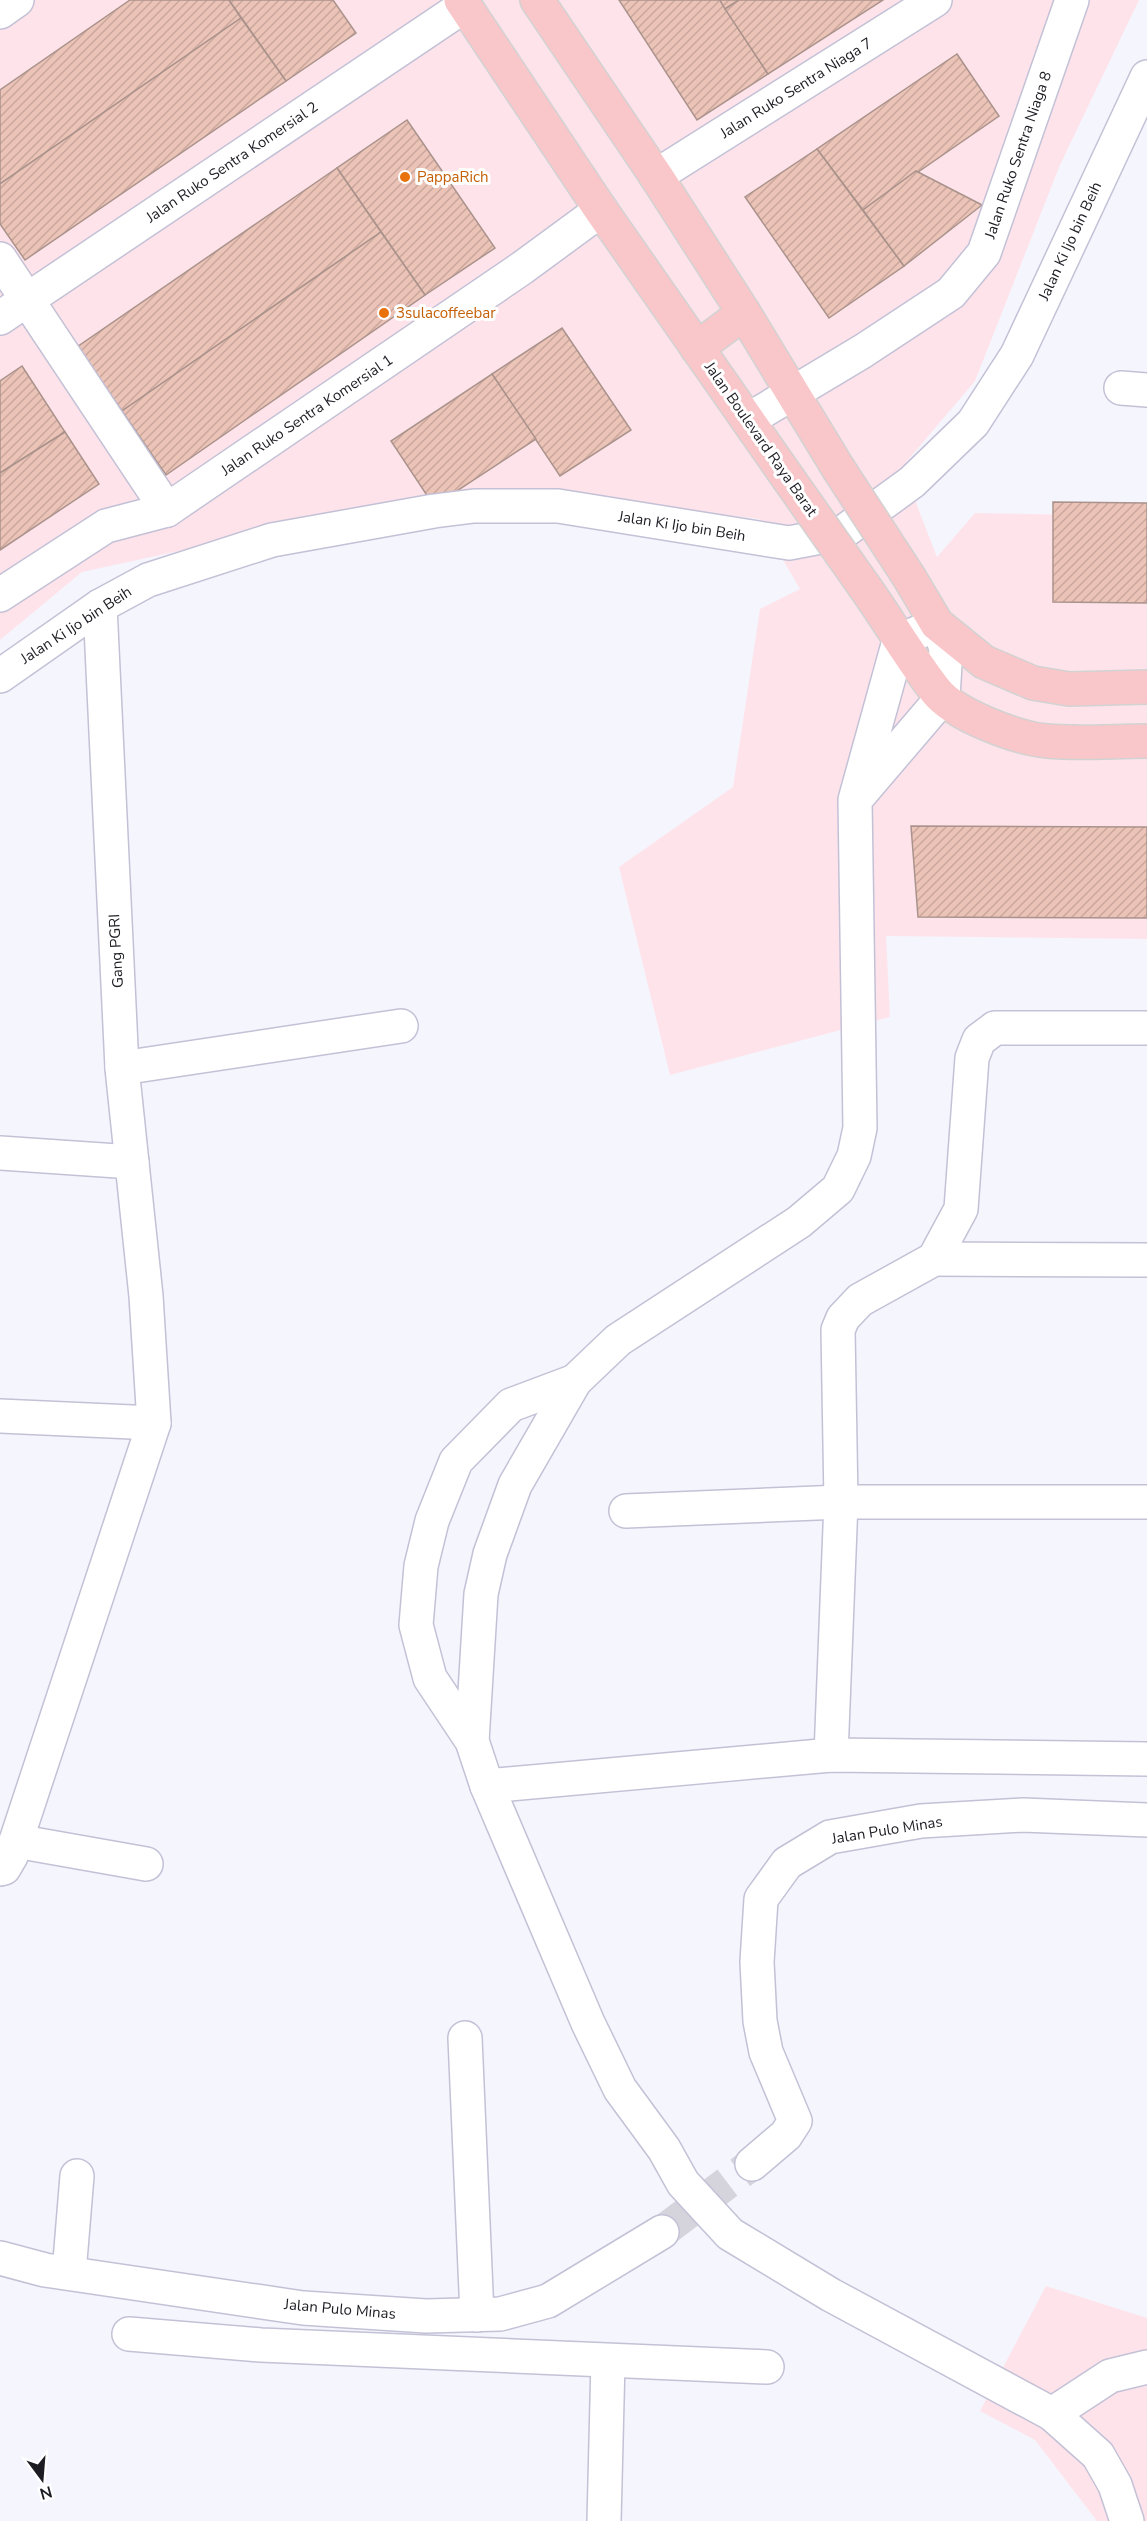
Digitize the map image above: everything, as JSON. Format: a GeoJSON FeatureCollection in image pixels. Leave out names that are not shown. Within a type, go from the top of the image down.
{"type":"FeatureCollection","features":[{"type":"Feature","properties":{"kind":"main road"},"geometry":{"type":"LineString","coordinates":[[537,0],[656,176],[744,313],[791,393],[937,624],[984,662],[1033,683],[1069,689],[1147,687]]}},
{"type":"Feature","properties":{"kind":"main road","name":"Jalan Boulevard Raya Barat"},"geometry":{"type":"LineString","coordinates":[[463,3],[601,210],[938,694],[953,706],[985,724],[1045,741],[1147,741]]}},
{"type":"Feature","properties":{"kind":"main road"},"geometry":{"type":"LineString","coordinates":[[697,348],[744,313]]}},
{"type":"Feature","properties":{"kind":"street"},"geometry":{"type":"LineString","coordinates":[[0,12],[17,0]]}},
{"type":"Feature","properties":{"kind":"street","name":"Jalan Ruko Sentra Niaga 7"},"geometry":{"type":"LineString","coordinates":[[656,176],[935,0]]}},
{"type":"Feature","properties":{"kind":"street","name":"Jalan Ruko Sentra Niaga 8"},"geometry":{"type":"LineString","coordinates":[[748,420],[863,351],[951,293],[984,252],[1072,0]]}},
{"type":"Feature","properties":{"kind":"street","name":"Jalan Ruko Sentra Komersial 2"},"geometry":{"type":"LineString","coordinates":[[0,318],[463,3]]}},
{"type":"Feature","properties":{"kind":"street","name":"Jalan Ki Ijo bin Beih"},"geometry":{"type":"LineString","coordinates":[[0,676],[100,606],[148,580],[272,540],[434,511],[474,506],[558,506],[789,543],[842,533],[912,482],[974,423],[1017,355],[1147,77]]}},
{"type":"Feature","properties":{"kind":"street","name":"Jalan Ruko Sentra Komersial 1"},"geometry":{"type":"LineString","coordinates":[[0,595],[106,526],[167,510],[522,268],[601,210]]}},
{"type":"Feature","properties":{"kind":"street"},"geometry":{"type":"LineString","coordinates":[[0,259],[167,510]]}},
{"type":"Feature","properties":{"kind":"street","name":"Gang PGRI"},"geometry":{"type":"LineString","coordinates":[[100,606],[122,1068],[146,1296],[154,1423]]}},
{"type":"Feature","properties":{"kind":"street"},"geometry":{"type":"LineString","coordinates":[[472,1741],[481,1594],[490,1554],[515,1485],[575,1381],[618,1340],[799,1222],[838,1189],[850,1164],[860,1128],[855,800],[899,641],[937,624],[946,648],[943,696],[855,800]]}},
{"type":"Feature","properties":{"kind":"street"},"geometry":{"type":"LineString","coordinates":[[122,1068],[401,1026]]}},
{"type":"Feature","properties":{"kind":"street"},"geometry":{"type":"LineString","coordinates":[[934,1259],[961,1209],[972,1058],[979,1040],[995,1028],[1147,1028]]}},
{"type":"Feature","properties":{"kind":"street"},"geometry":{"type":"LineString","coordinates":[[0,1153],[132,1162]]}},
{"type":"Feature","properties":{"kind":"street"},"geometry":{"type":"LineString","coordinates":[[831,1755],[841,1502],[838,1330],[843,1318],[860,1300],[934,1259],[1147,1260]]}},
{"type":"Feature","properties":{"kind":"street"},"geometry":{"type":"LineString","coordinates":[[575,1381],[511,1405],[456,1461],[432,1521],[421,1566],[416,1625],[430,1678],[472,1741],[487,1786],[588,2023],[620,2089],[664,2149],[683,2183],[730,2234],[831,2295],[1052,2414],[1098,2455],[1115,2485],[1127,2521]]}},
{"type":"Feature","properties":{"kind":"street"},"geometry":{"type":"LineString","coordinates":[[0,1416],[154,1423],[8,1855],[146,1864]]}},
{"type":"Feature","properties":{"kind":"street"},"geometry":{"type":"LineString","coordinates":[[626,1511],[841,1502],[1147,1502]]}},
{"type":"Feature","properties":{"kind":"street"},"geometry":{"type":"LineString","coordinates":[[487,1786],[831,1755],[1147,1759]]}},
{"type":"Feature","properties":{"kind":"street","name":"Jalan Pulo Minas"},"geometry":{"type":"LineString","coordinates":[[752,2164],[786,2135],[795,2121],[766,2052],[760,2021],[757,1962],[761,1899],[787,1863],[830,1837],[921,1821],[1023,1815],[1147,1820]]}},
{"type":"Feature","properties":{"kind":"street"},"geometry":{"type":"LineString","coordinates":[[465,2038],[477,2314]]}},
{"type":"Feature","properties":{"kind":"street"},"geometry":{"type":"LineString","coordinates":[[69,2273],[77,2176]]}},
{"type":"Feature","properties":{"kind":"street","name":"Jalan Pulo Minas"},"geometry":{"type":"LineString","coordinates":[[0,2258],[69,2273],[303,2308],[426,2316],[500,2314],[548,2301],[662,2232]]}},
{"type":"Feature","properties":{"kind":"street"},"geometry":{"type":"LineString","coordinates":[[129,2334],[261,2345],[767,2367]]}},
{"type":"Feature","properties":{"kind":"street"},"geometry":{"type":"LineString","coordinates":[[604,2521],[608,2361]]}},
{"type":"Feature","properties":{"kind":"street"},"geometry":{"type":"LineString","coordinates":[[1052,2414],[1110,2376],[1147,2367]]}},
{"type":"Feature","properties":{"kind":"shaded area"},"geometry":{"type":"Polygon","coordinates":[[[0,0],[1139,0],[1060,165],[975,381],[902,467],[937,557],[975,513],[1147,516],[1147,939],[886,936],[890,1017],[670,1075],[619,867],[733,787],[760,609],[800,589],[759,519],[552,495],[313,522],[82,572],[0,640],[0,0]]]}},
{"type":"Feature","properties":{"kind":"shaded area"},"geometry":{"type":"Polygon","coordinates":[[[1046,2286],[1147,2318],[1147,2521],[1097,2521],[1035,2440],[980,2411],[1046,2286]]]}},
{"type":"Feature","properties":{"kind":"building"},"geometry":{"type":"Polygon","coordinates":[[[130,0],[229,0],[241,18],[0,184],[0,90],[130,0]]]}},
{"type":"Feature","properties":{"kind":"building"},"geometry":{"type":"Polygon","coordinates":[[[229,0],[333,0],[356,33],[286,81],[229,0]]]}},
{"type":"Feature","properties":{"kind":"building"},"geometry":{"type":"Polygon","coordinates":[[[619,0],[720,0],[768,74],[697,120],[619,0]]]}},
{"type":"Feature","properties":{"kind":"building"},"geometry":{"type":"Polygon","coordinates":[[[720,0],[739,0],[725,9],[720,0]]]}},
{"type":"Feature","properties":{"kind":"building"},"geometry":{"type":"Polygon","coordinates":[[[739,0],[883,0],[768,74],[725,9],[739,0]]]}},
{"type":"Feature","properties":{"kind":"building"},"geometry":{"type":"Polygon","coordinates":[[[241,18],[286,81],[25,260],[0,224],[0,184],[241,18]]]}},
{"type":"Feature","properties":{"kind":"building"},"geometry":{"type":"Polygon","coordinates":[[[957,54],[999,116],[863,210],[817,149],[957,54]]]}},
{"type":"Feature","properties":{"kind":"building"},"geometry":{"type":"Polygon","coordinates":[[[407,120],[495,248],[425,295],[337,168],[407,120]]]}},
{"type":"Feature","properties":{"kind":"building"},"geometry":{"type":"Polygon","coordinates":[[[817,149],[904,266],[829,318],[745,197],[817,149]]]}},
{"type":"Feature","properties":{"kind":"building"},"geometry":{"type":"Polygon","coordinates":[[[337,168],[381,232],[122,411],[77,347],[337,168]]]}},
{"type":"Feature","properties":{"kind":"building"},"geometry":{"type":"Polygon","coordinates":[[[916,171],[982,205],[904,266],[863,210],[916,171]]]}},
{"type":"Feature","properties":{"kind":"building"},"geometry":{"type":"Polygon","coordinates":[[[381,232],[425,295],[166,475],[122,411],[381,232]]]}},
{"type":"Feature","properties":{"kind":"building"},"geometry":{"type":"Polygon","coordinates":[[[562,328],[631,430],[560,476],[492,374],[562,328]]]}},
{"type":"Feature","properties":{"kind":"building"},"geometry":{"type":"Polygon","coordinates":[[[22,366],[65,432],[0,473],[0,381],[22,366]]]}},
{"type":"Feature","properties":{"kind":"building"},"geometry":{"type":"Polygon","coordinates":[[[492,374],[536,439],[434,506],[391,441],[492,374]]]}},
{"type":"Feature","properties":{"kind":"building"},"geometry":{"type":"Polygon","coordinates":[[[65,432],[99,484],[0,550],[0,473],[65,432]]]}},
{"type":"Feature","properties":{"kind":"building"},"geometry":{"type":"Polygon","coordinates":[[[1053,502],[1147,503],[1147,603],[1053,602],[1053,502]]]}},
{"type":"Feature","properties":{"kind":"building"},"geometry":{"type":"Polygon","coordinates":[[[911,826],[1147,827],[1147,918],[918,917],[911,826]]]}},
{"type":"Feature","properties":{"kind":"tunnel"},"geometry":{"type":"LineString","coordinates":[[662,2232],[752,2164]]}},
{"type":"Feature","properties":{"kind":"place","name":"PappaRich"},"geometry":{"type":"Point","coordinates":[405,177]}},
{"type":"Feature","properties":{"kind":"place","name":"3sulacoffeebar"},"geometry":{"type":"Point","coordinates":[384,313]}}]}
